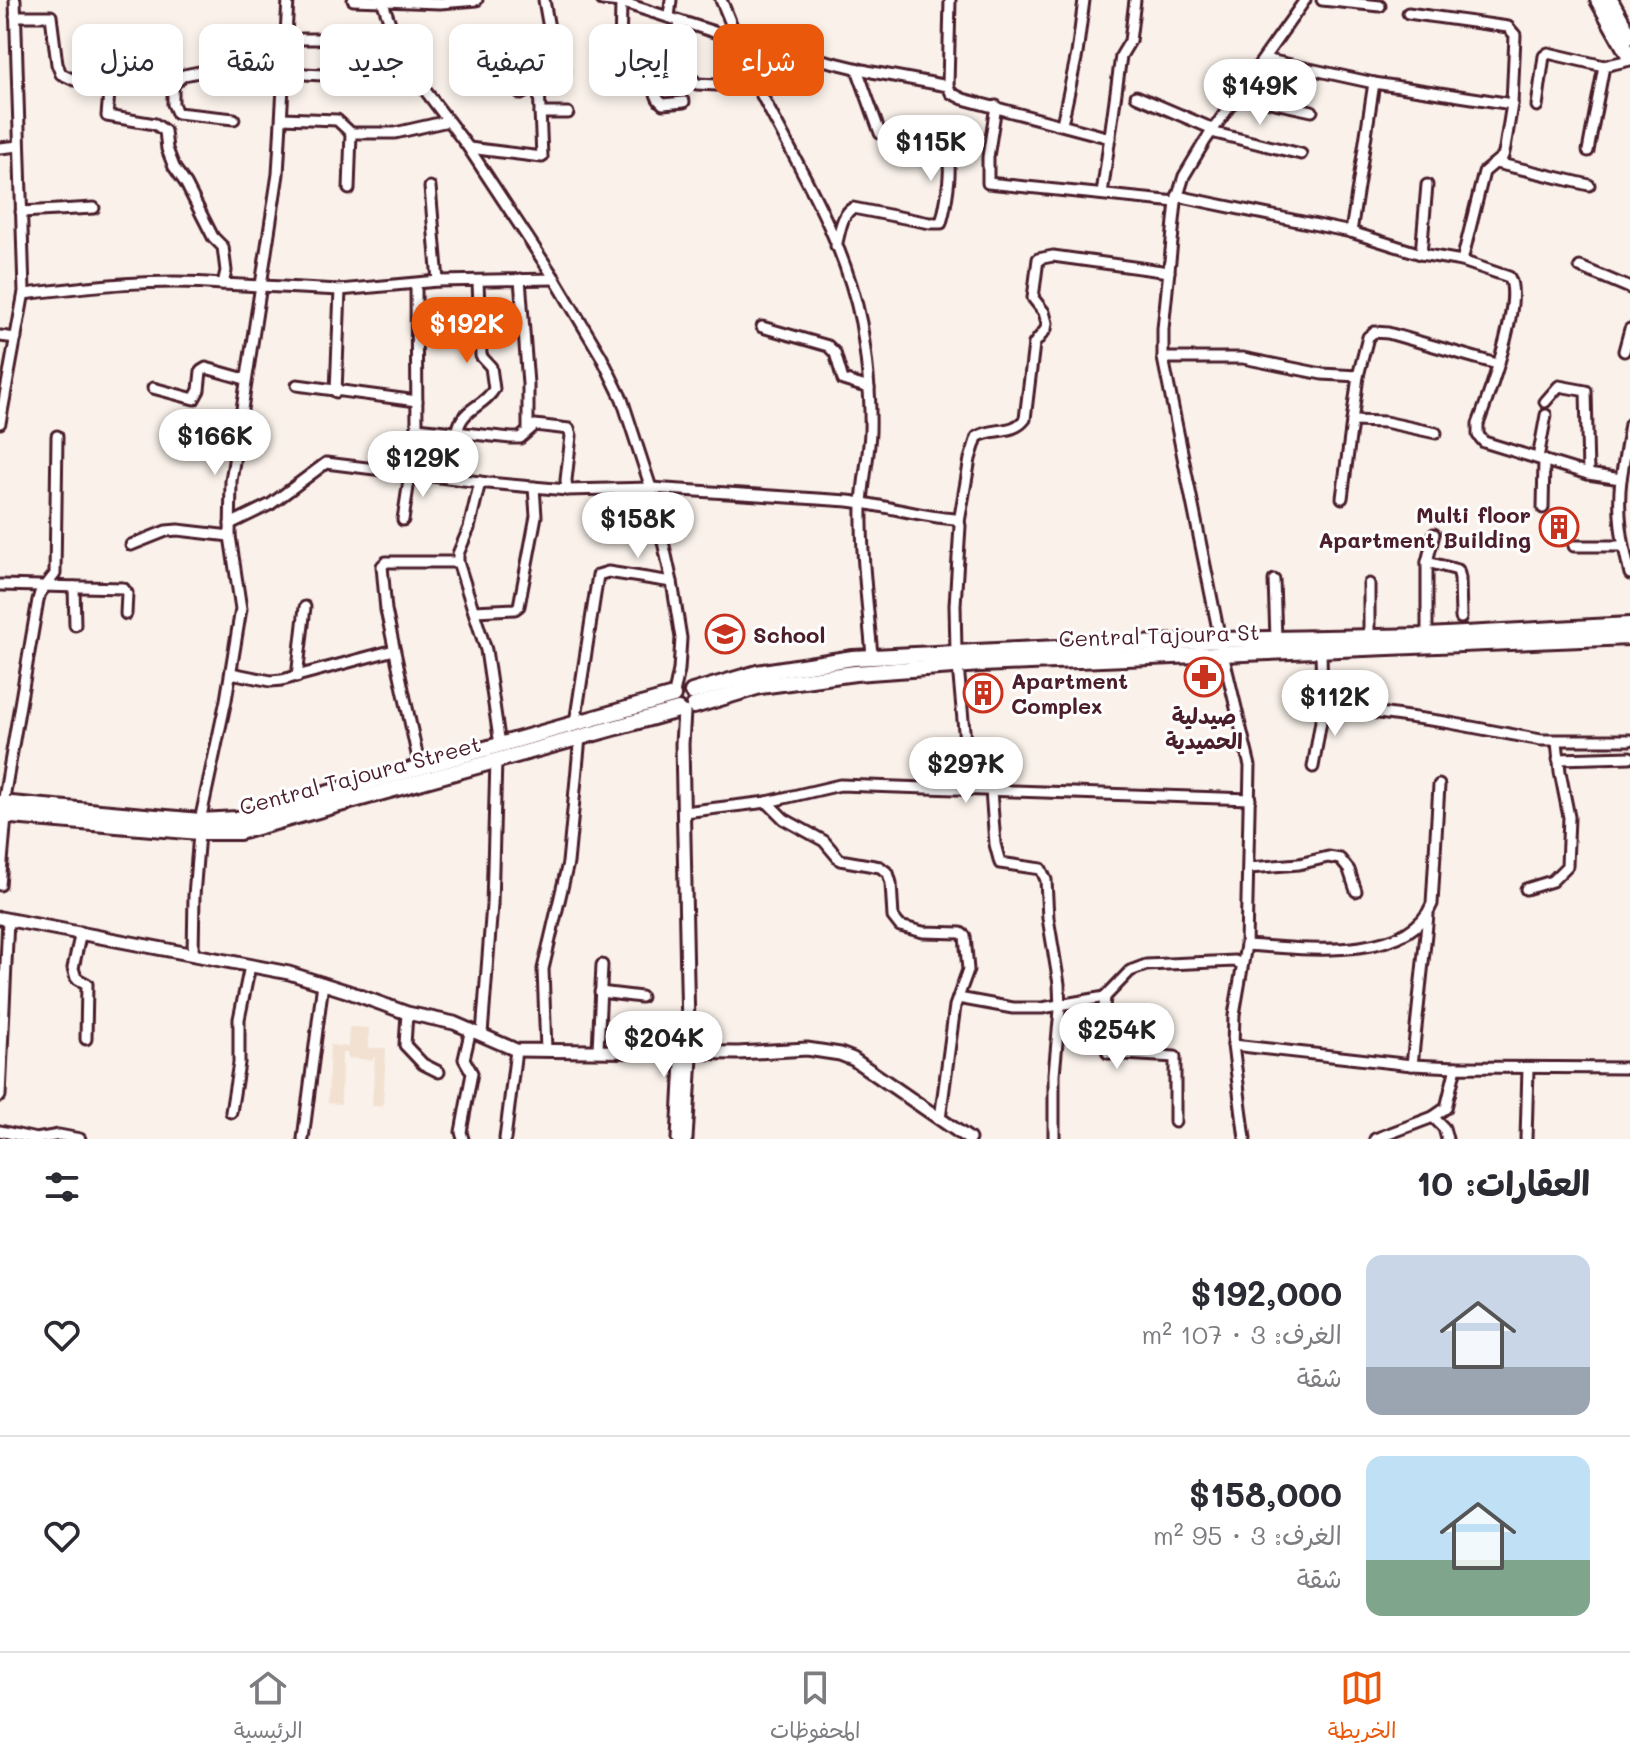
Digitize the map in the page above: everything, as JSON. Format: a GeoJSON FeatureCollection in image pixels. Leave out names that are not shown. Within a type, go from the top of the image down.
{"type":"FeatureCollection","features":[{"type":"Feature","properties":{"kind":"main road"},"geometry":{"type":"LineString","coordinates":[[1598,0],[1630,59]]}},
{"type":"Feature","properties":{"kind":"main road"},"geometry":{"type":"LineString","coordinates":[[1610,0],[1630,36]]}},
{"type":"Feature","properties":{"kind":"main road"},"geometry":{"type":"LineString","coordinates":[[1221,647],[1276,639],[1427,636],[1630,625]]}},
{"type":"Feature","properties":{"kind":"main road","name":"Central Tajoura St"},"geometry":{"type":"LineString","coordinates":[[683,700],[957,658],[1221,647],[1321,650],[1630,637]]}},
{"type":"Feature","properties":{"kind":"main road"},"geometry":{"type":"LineString","coordinates":[[683,700],[757,673],[872,656],[957,658]]}},
{"type":"Feature","properties":{"kind":"main road","name":"Central Tajoura Street"},"geometry":{"type":"LineString","coordinates":[[2,809],[239,832],[496,760],[578,730],[683,700]]}},
{"type":"Feature","properties":{"kind":"main road"},"geometry":{"type":"LineString","coordinates":[[200,827],[500,745],[578,730]]}},
{"type":"Feature","properties":{"kind":"street"},"geometry":{"type":"LineString","coordinates":[[0,423],[24,294],[15,0]]}},
{"type":"Feature","properties":{"kind":"street"},"geometry":{"type":"LineString","coordinates":[[287,24],[288,0]]}},
{"type":"Feature","properties":{"kind":"street"},"geometry":{"type":"LineString","coordinates":[[353,0],[440,3],[477,0]]}},
{"type":"Feature","properties":{"kind":"street"},"geometry":{"type":"LineString","coordinates":[[544,0],[548,24]]}},
{"type":"Feature","properties":{"kind":"street"},"geometry":{"type":"LineString","coordinates":[[602,0],[621,2],[713,32]]}},
{"type":"Feature","properties":{"kind":"street"},"geometry":{"type":"LineString","coordinates":[[669,17],[671,0]]}},
{"type":"Feature","properties":{"kind":"street"},"geometry":{"type":"LineString","coordinates":[[721,0],[730,24]]}},
{"type":"Feature","properties":{"kind":"street"},"geometry":{"type":"LineString","coordinates":[[950,0],[949,90],[955,95],[1110,138]]}},
{"type":"Feature","properties":{"kind":"street"},"geometry":{"type":"LineString","coordinates":[[1062,124],[1077,54],[1084,0]]}},
{"type":"Feature","properties":{"kind":"street"},"geometry":{"type":"LineString","coordinates":[[1102,194],[1121,56],[1130,41],[1135,0]]}},
{"type":"Feature","properties":{"kind":"street"},"geometry":{"type":"LineString","coordinates":[[1245,1139],[1233,1045],[1234,1015],[1246,945],[1250,799],[1248,752],[1221,647],[1163,358],[1163,329],[1177,199],[1184,176],[1212,130],[1305,0]]}},
{"type":"Feature","properties":{"kind":"street"},"geometry":{"type":"LineString","coordinates":[[1322,0],[1380,6]]}},
{"type":"Feature","properties":{"kind":"street"},"geometry":{"type":"LineString","coordinates":[[382,1],[389,24]]}},
{"type":"Feature","properties":{"kind":"street"},"geometry":{"type":"LineString","coordinates":[[621,2],[621,24]]}},
{"type":"Feature","properties":{"kind":"street"},"geometry":{"type":"LineString","coordinates":[[1408,13],[1508,27],[1512,30],[1515,43],[1512,104],[1503,156],[1484,172],[1462,261]]}},
{"type":"Feature","properties":{"kind":"street"},"geometry":{"type":"LineString","coordinates":[[15,16],[51,16],[61,74],[72,79]]}},
{"type":"Feature","properties":{"kind":"street"},"geometry":{"type":"LineString","coordinates":[[1537,106],[1544,56],[1548,53],[1604,66],[1630,59]]}},
{"type":"Feature","properties":{"kind":"street"},"geometry":{"type":"LineString","coordinates":[[1264,59],[1374,83],[1512,104]]}},
{"type":"Feature","properties":{"kind":"street"},"geometry":{"type":"LineString","coordinates":[[824,61],[948,86]]}},
{"type":"Feature","properties":{"kind":"street"},"geometry":{"type":"LineString","coordinates":[[1588,151],[1604,66]]}},
{"type":"Feature","properties":{"kind":"street"},"geometry":{"type":"LineString","coordinates":[[836,246],[845,214],[853,208],[941,223],[950,167],[941,148],[882,136],[857,69]]}},
{"type":"Feature","properties":{"kind":"street"},"geometry":{"type":"LineString","coordinates":[[1351,232],[1374,83]]}},
{"type":"Feature","properties":{"kind":"street"},"geometry":{"type":"LineString","coordinates":[[1238,95],[1312,111]]}},
{"type":"Feature","properties":{"kind":"street"},"geometry":{"type":"LineString","coordinates":[[110,96],[107,116],[159,125],[165,131],[167,149],[174,167],[213,237],[223,247],[226,271],[223,284]]}},
{"type":"Feature","properties":{"kind":"street"},"geometry":{"type":"LineString","coordinates":[[173,96],[177,113],[234,119]]}},
{"type":"Feature","properties":{"kind":"street"},"geometry":{"type":"LineString","coordinates":[[193,954],[200,827],[241,609],[230,536],[234,456],[277,186],[283,96]]}},
{"type":"Feature","properties":{"kind":"street"},"geometry":{"type":"LineString","coordinates":[[429,96],[469,148],[555,279],[601,356],[622,399],[651,488],[681,630],[679,670],[683,700],[688,1028],[686,1139]]}},
{"type":"Feature","properties":{"kind":"street"},"geometry":{"type":"LineString","coordinates":[[469,148],[512,151],[540,158],[539,96]]}},
{"type":"Feature","properties":{"kind":"street"},"geometry":{"type":"LineString","coordinates":[[656,96],[663,104],[684,102]]}},
{"type":"Feature","properties":{"kind":"street"},"geometry":{"type":"LineString","coordinates":[[762,96],[794,154],[836,246],[860,319],[869,388],[870,433],[862,503],[872,656]]}},
{"type":"Feature","properties":{"kind":"street"},"geometry":{"type":"LineString","coordinates":[[1136,96],[1212,130],[1301,154]]}},
{"type":"Feature","properties":{"kind":"street"},"geometry":{"type":"LineString","coordinates":[[996,106],[988,157],[988,183],[1177,199],[1351,232],[1505,275],[1512,281],[1512,307],[1478,424],[1478,435],[1484,442],[1588,474],[1621,479]]}},
{"type":"Feature","properties":{"kind":"street"},"geometry":{"type":"LineString","coordinates":[[540,113],[568,113]]}},
{"type":"Feature","properties":{"kind":"street"},"geometry":{"type":"LineString","coordinates":[[282,118],[337,120],[351,133],[395,133],[448,121]]}},
{"type":"Feature","properties":{"kind":"street"},"geometry":{"type":"LineString","coordinates":[[349,189],[351,133]]}},
{"type":"Feature","properties":{"kind":"street"},"geometry":{"type":"LineString","coordinates":[[0,148],[19,146]]}},
{"type":"Feature","properties":{"kind":"street"},"geometry":{"type":"LineString","coordinates":[[1496,163],[1589,185]]}},
{"type":"Feature","properties":{"kind":"street"},"geometry":{"type":"LineString","coordinates":[[1421,254],[1427,185]]}},
{"type":"Feature","properties":{"kind":"street"},"geometry":{"type":"LineString","coordinates":[[430,187],[438,281]]}},
{"type":"Feature","properties":{"kind":"street"},"geometry":{"type":"LineString","coordinates":[[21,212],[94,208]]}},
{"type":"Feature","properties":{"kind":"street"},"geometry":{"type":"LineString","coordinates":[[975,789],[967,763],[957,658],[955,605],[959,522],[977,437],[992,431],[1016,428],[1025,419],[1034,344],[1047,323],[1044,312],[1033,298],[1038,259],[1053,256],[1169,272]]}},
{"type":"Feature","properties":{"kind":"street"},"geometry":{"type":"LineString","coordinates":[[1580,267],[1630,288]]}},
{"type":"Feature","properties":{"kind":"street"},"geometry":{"type":"LineString","coordinates":[[520,279],[528,384],[528,430]]}},
{"type":"Feature","properties":{"kind":"street"},"geometry":{"type":"LineString","coordinates":[[24,294],[107,283],[183,281],[261,288],[340,290],[438,281],[555,279]]}},
{"type":"Feature","properties":{"kind":"street"},"geometry":{"type":"LineString","coordinates":[[458,430],[461,419],[494,389],[491,367],[481,356],[478,282]]}},
{"type":"Feature","properties":{"kind":"street"},"geometry":{"type":"LineString","coordinates":[[403,520],[417,428],[416,284]]}},
{"type":"Feature","properties":{"kind":"street"},"geometry":{"type":"LineString","coordinates":[[336,392],[340,290]]}},
{"type":"Feature","properties":{"kind":"street"},"geometry":{"type":"LineString","coordinates":[[762,327],[828,346],[835,353],[843,380],[869,388]]}},
{"type":"Feature","properties":{"kind":"street"},"geometry":{"type":"LineString","coordinates":[[1624,351],[1630,329]]}},
{"type":"Feature","properties":{"kind":"street"},"geometry":{"type":"LineString","coordinates":[[1342,498],[1358,376],[1368,337],[1380,331],[1497,364]]}},
{"type":"Feature","properties":{"kind":"street"},"geometry":{"type":"LineString","coordinates":[[0,336],[16,338]]}},
{"type":"Feature","properties":{"kind":"street"},"geometry":{"type":"LineString","coordinates":[[1163,358],[1243,358],[1322,374],[1358,376]]}},
{"type":"Feature","properties":{"kind":"street"},"geometry":{"type":"LineString","coordinates":[[153,388],[194,399],[203,368],[245,379]]}},
{"type":"Feature","properties":{"kind":"street"},"geometry":{"type":"LineString","coordinates":[[297,385],[417,401]]}},
{"type":"Feature","properties":{"kind":"street"},"geometry":{"type":"LineString","coordinates":[[1545,402],[1559,386],[1586,391],[1588,474]]}},
{"type":"Feature","properties":{"kind":"street"},"geometry":{"type":"LineString","coordinates":[[1543,508],[1541,459],[1546,415]]}},
{"type":"Feature","properties":{"kind":"street"},"geometry":{"type":"LineString","coordinates":[[1352,421],[1385,422],[1436,433]]}},
{"type":"Feature","properties":{"kind":"street"},"geometry":{"type":"LineString","coordinates":[[1630,424],[1618,507],[1630,574]]}},
{"type":"Feature","properties":{"kind":"street"},"geometry":{"type":"LineString","coordinates":[[417,428],[520,438],[535,425],[563,428],[571,432],[567,490]]}},
{"type":"Feature","properties":{"kind":"street"},"geometry":{"type":"LineString","coordinates":[[0,885],[2,809],[38,600],[55,574],[57,436]]}},
{"type":"Feature","properties":{"kind":"street"},"geometry":{"type":"LineString","coordinates":[[230,524],[271,504],[323,464],[567,490],[651,488],[862,503],[959,522]]}},
{"type":"Feature","properties":{"kind":"street"},"geometry":{"type":"LineString","coordinates":[[480,482],[458,562],[486,650],[500,745]]}},
{"type":"Feature","properties":{"kind":"street"},"geometry":{"type":"LineString","coordinates":[[474,611],[515,609],[519,606],[536,516],[534,487]]}},
{"type":"Feature","properties":{"kind":"street"},"geometry":{"type":"LineString","coordinates":[[131,545],[166,531],[230,536]]}},
{"type":"Feature","properties":{"kind":"street"},"geometry":{"type":"LineString","coordinates":[[1427,636],[1427,562],[1434,534]]}},
{"type":"Feature","properties":{"kind":"street"},"geometry":{"type":"LineString","coordinates":[[1574,546],[1623,546]]}},
{"type":"Feature","properties":{"kind":"street"},"geometry":{"type":"LineString","coordinates":[[420,768],[382,592],[383,564],[458,562]]}},
{"type":"Feature","properties":{"kind":"street"},"geometry":{"type":"LineString","coordinates":[[1427,562],[1458,570],[1461,618]]}},
{"type":"Feature","properties":{"kind":"street"},"geometry":{"type":"LineString","coordinates":[[546,1050],[543,969],[568,863],[578,730],[598,575],[608,572],[672,582]]}},
{"type":"Feature","properties":{"kind":"street"},"geometry":{"type":"LineString","coordinates":[[1274,580],[1276,639]]}},
{"type":"Feature","properties":{"kind":"street"},"geometry":{"type":"LineString","coordinates":[[1369,584],[1369,637]]}},
{"type":"Feature","properties":{"kind":"street"},"geometry":{"type":"LineString","coordinates":[[0,585],[123,588],[127,593],[126,614]]}},
{"type":"Feature","properties":{"kind":"street"},"geometry":{"type":"LineString","coordinates":[[74,587],[75,625]]}},
{"type":"Feature","properties":{"kind":"street"},"geometry":{"type":"LineString","coordinates":[[297,677],[305,607]]}},
{"type":"Feature","properties":{"kind":"street"},"geometry":{"type":"LineString","coordinates":[[231,673],[271,681],[297,677],[394,650]]}},
{"type":"Feature","properties":{"kind":"street"},"geometry":{"type":"LineString","coordinates":[[1313,767],[1324,704],[1321,650]]}},
{"type":"Feature","properties":{"kind":"street"},"geometry":{"type":"LineString","coordinates":[[679,670],[683,700]]}},
{"type":"Feature","properties":{"kind":"street"},"geometry":{"type":"LineString","coordinates":[[1324,704],[1445,722],[1519,737],[1557,741],[1630,740]]}},
{"type":"Feature","properties":{"kind":"street"},"geometry":{"type":"LineString","coordinates":[[1526,889],[1552,881],[1567,866],[1569,817],[1557,741]]}},
{"type":"Feature","properties":{"kind":"street"},"geometry":{"type":"LineString","coordinates":[[1558,759],[1630,757]]}},
{"type":"Feature","properties":{"kind":"street"},"geometry":{"type":"LineString","coordinates":[[463,1139],[461,1132],[472,1073],[464,1059],[476,1031],[492,905],[496,760]]}},
{"type":"Feature","properties":{"kind":"street"},"geometry":{"type":"LineString","coordinates":[[684,812],[767,802],[840,785],[1250,799]]}},
{"type":"Feature","properties":{"kind":"street"},"geometry":{"type":"LineString","coordinates":[[1412,1065],[1434,879],[1439,785]]}},
{"type":"Feature","properties":{"kind":"street"},"geometry":{"type":"LineString","coordinates":[[991,790],[995,844],[1000,863],[1041,869],[1046,880],[1060,1005],[1054,1074],[1054,1139]]}},
{"type":"Feature","properties":{"kind":"street"},"geometry":{"type":"LineString","coordinates":[[767,802],[784,819],[824,841],[840,860],[880,867],[888,873],[893,917],[900,926],[923,932],[961,933],[965,936],[968,970],[958,998],[940,1119]]}},
{"type":"Feature","properties":{"kind":"street"},"geometry":{"type":"LineString","coordinates":[[1249,868],[1299,864],[1328,857],[1340,859],[1349,870],[1356,891]]}},
{"type":"Feature","properties":{"kind":"street"},"geometry":{"type":"LineString","coordinates":[[1246,945],[1368,947],[1404,931],[1429,911]]}},
{"type":"Feature","properties":{"kind":"street"},"geometry":{"type":"LineString","coordinates":[[0,1096],[4,919],[193,954],[323,983],[407,1013],[476,1031],[516,1050],[738,1053],[807,1049],[840,1054],[853,1059],[969,1139]]}},
{"type":"Feature","properties":{"kind":"street"},"geometry":{"type":"LineString","coordinates":[[81,932],[73,968],[76,978],[87,984],[86,1039]]}},
{"type":"Feature","properties":{"kind":"street"},"geometry":{"type":"LineString","coordinates":[[1175,1122],[1175,1057],[1108,1053],[1104,1044],[1102,1017],[1105,997],[1130,971],[1146,965],[1235,961],[1241,964]]}},
{"type":"Feature","properties":{"kind":"street"},"geometry":{"type":"LineString","coordinates":[[598,1050],[602,965]]}},
{"type":"Feature","properties":{"kind":"street"},"geometry":{"type":"LineString","coordinates":[[231,1112],[239,1063],[239,1019],[250,966]]}},
{"type":"Feature","properties":{"kind":"street"},"geometry":{"type":"LineString","coordinates":[[303,1139],[323,983]]}},
{"type":"Feature","properties":{"kind":"street"},"geometry":{"type":"LineString","coordinates":[[600,992],[641,997]]}},
{"type":"Feature","properties":{"kind":"street"},"geometry":{"type":"LineString","coordinates":[[958,998],[1013,1008],[1060,1005],[1105,997]]}},
{"type":"Feature","properties":{"kind":"street"},"geometry":{"type":"LineString","coordinates":[[407,1013],[405,1045],[423,1064],[439,1072]]}},
{"type":"Feature","properties":{"kind":"street"},"geometry":{"type":"LineString","coordinates":[[1233,1045],[1412,1065],[1630,1068]]}},
{"type":"Feature","properties":{"kind":"street"},"geometry":{"type":"LineString","coordinates":[[505,1139],[516,1050]]}},
{"type":"Feature","properties":{"kind":"street"},"geometry":{"type":"LineString","coordinates":[[678,1139],[687,1052]]}},
{"type":"Feature","properties":{"kind":"street"},"geometry":{"type":"LineString","coordinates":[[1375,1139],[1433,1117],[1446,1108],[1456,1067]]}},
{"type":"Feature","properties":{"kind":"street"},"geometry":{"type":"LineString","coordinates":[[1526,1139],[1528,1068]]}},
{"type":"Feature","properties":{"kind":"street"},"geometry":{"type":"LineString","coordinates":[[1433,1117],[1444,1128],[1447,1139]]}},
{"type":"Feature","properties":{"kind":"street"},"geometry":{"type":"LineString","coordinates":[[0,1131],[36,1139],[59,1135],[80,1139]]}},
{"type":"Feature","properties":{"kind":"shaded area"},"geometry":{"type":"Polygon","coordinates":[[[349,1027],[369,1028],[368,1048],[386,1048],[383,1106],[372,1106],[375,1056],[372,1060],[348,1058],[347,1053],[342,1053],[341,1104],[328,1103],[330,1045],[348,1047],[349,1027]]]}},
{"type":"Feature","properties":{"kind":"place","name":"Multi floor Apartment Building"},"geometry":{"type":"Point","coordinates":[1559,527]}},
{"type":"Feature","properties":{"kind":"place","name":"School"},"geometry":{"type":"Point","coordinates":[725,634]}},
{"type":"Feature","properties":{"kind":"place","name":"صيدلية الحميدية"},"geometry":{"type":"Point","coordinates":[1204,677]}},
{"type":"Feature","properties":{"kind":"place","name":"Apartment Complex"},"geometry":{"type":"Point","coordinates":[983,693]}}]}
